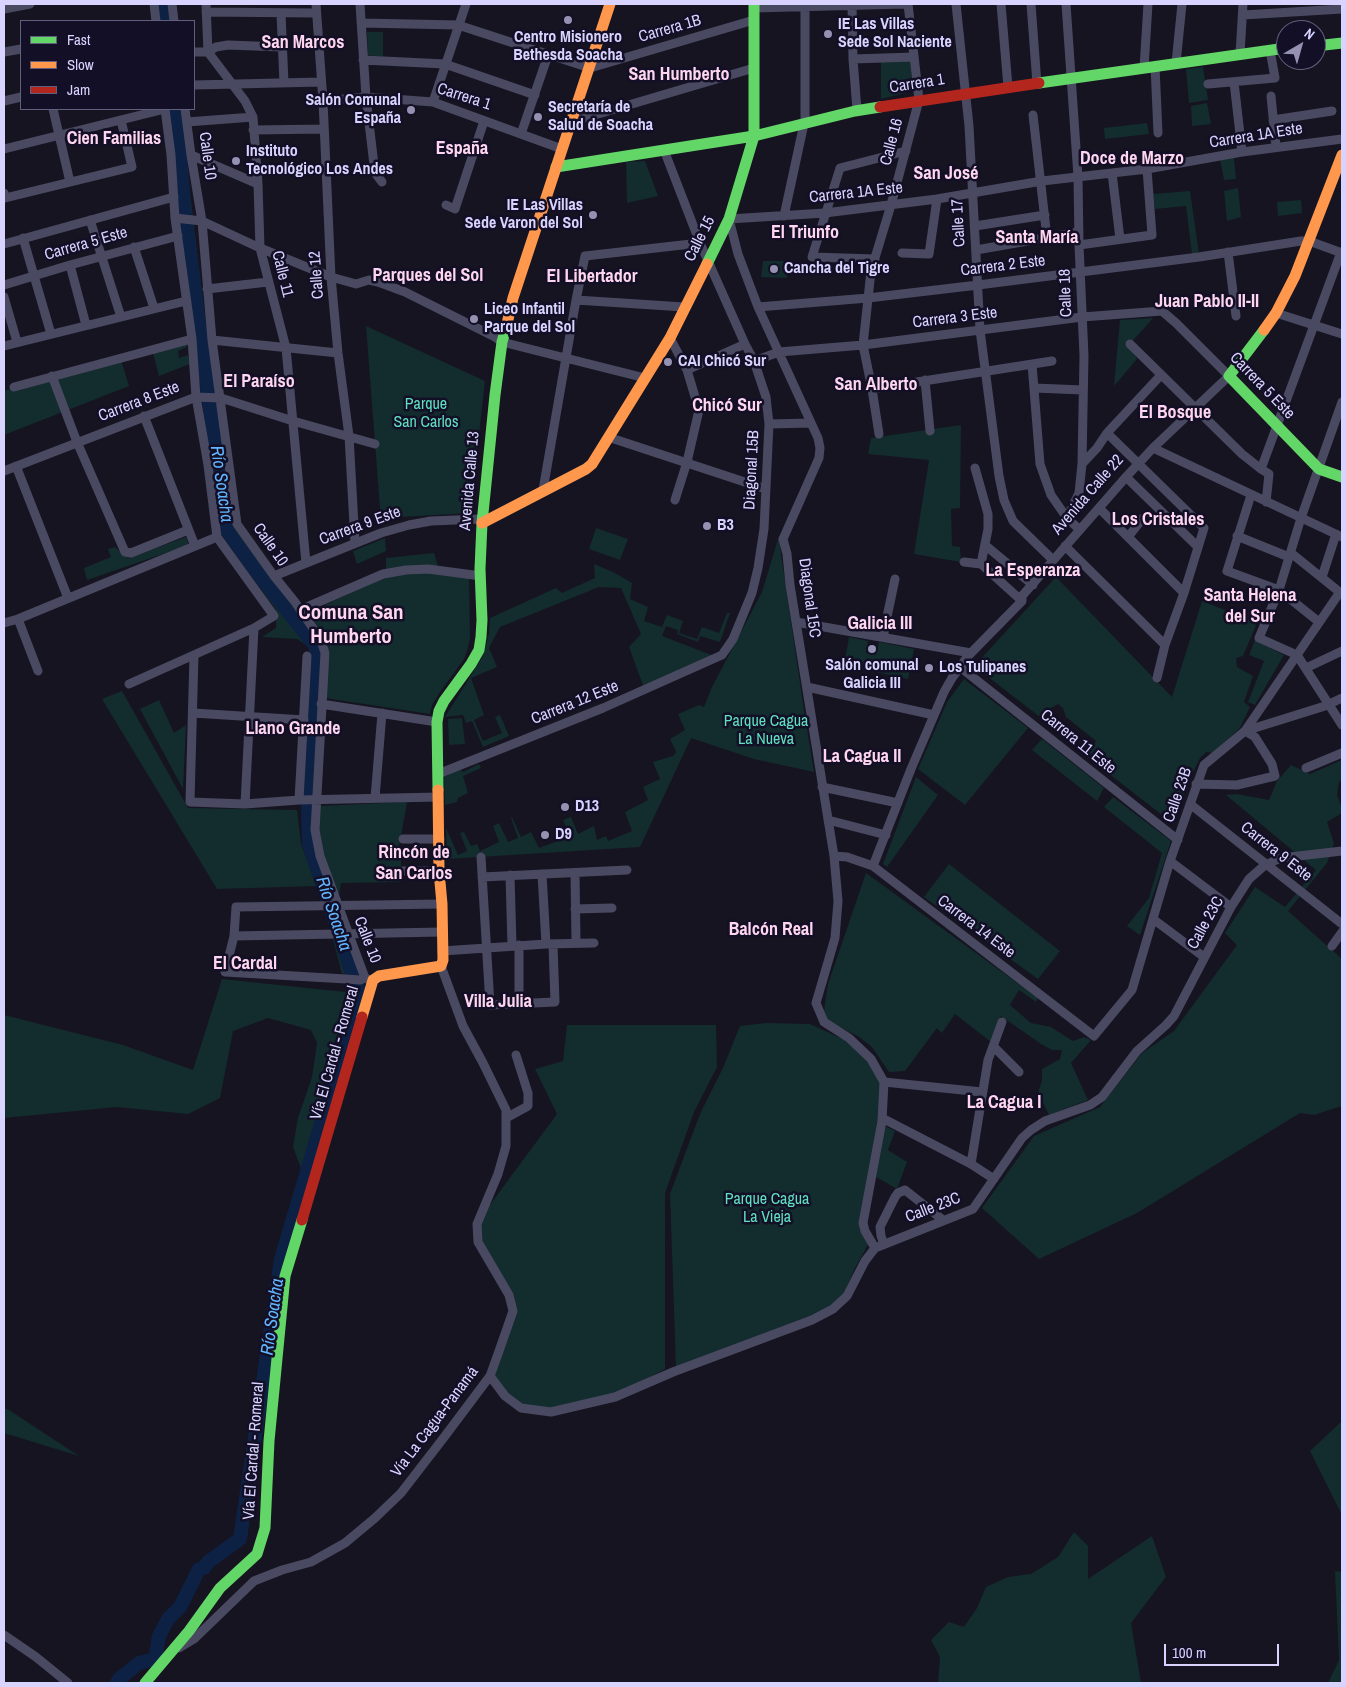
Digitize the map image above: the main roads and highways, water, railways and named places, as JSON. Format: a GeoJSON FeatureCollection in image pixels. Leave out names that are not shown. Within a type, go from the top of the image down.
{"type":"FeatureCollection","features":[{"type":"Feature","properties":{"kind":"main road","name":"Avenida Calle 13"},"geometry":{"type":"LineString","coordinates":[[366,979],[435,968],[441,966],[443,960],[442,904],[439,871],[437,722],[439,711],[444,701],[479,650],[482,620],[482,523],[502,342],[513,298],[610,4]]}},
{"type":"Feature","properties":{"kind":"main road","name":"Calle 15"},"geometry":{"type":"LineString","coordinates":[[482,523],[586,469],[592,464],[670,338],[729,218],[754,136],[754,6]]}},
{"type":"Feature","properties":{"kind":"main road"},"geometry":{"type":"LineString","coordinates":[[1326,44],[1342,41]]}},
{"type":"Feature","properties":{"kind":"main road","name":"Carrera 1"},"geometry":{"type":"LineString","coordinates":[[556,167],[754,136],[858,110],[919,100],[1276,49]]}},
{"type":"Feature","properties":{"kind":"main road","name":"Avenida Calle 22"},"geometry":{"type":"LineString","coordinates":[[1229,376],[1276,313],[1295,276],[1339,174],[1342,155]]}},
{"type":"Feature","properties":{"kind":"main road","name":"Carrera 5 Este"},"geometry":{"type":"LineString","coordinates":[[1229,376],[1319,469],[1342,477]]}},
{"type":"Feature","properties":{"kind":"main road","name":"Vía El Cardal - Romeral"},"geometry":{"type":"LineString","coordinates":[[145,1683],[189,1631],[220,1588],[257,1554],[265,1528],[268,1442],[285,1276],[366,979]]}},
{"type":"Feature","properties":{"kind":"waterway","name":"Río Soacha"},"geometry":{"type":"LineString","coordinates":[[162,4],[164,20]]}},
{"type":"Feature","properties":{"kind":"waterway","name":"Río Soacha"},"geometry":{"type":"LineString","coordinates":[[117,1683],[119,1679],[139,1663],[155,1659],[159,1636],[168,1619],[180,1607],[199,1569],[204,1568],[208,1562],[240,1539],[281,1259],[360,992],[309,844],[308,812],[316,647],[259,575],[228,532],[224,517],[184,208],[180,152],[174,110]]}},
{"type":"Feature","properties":{"kind":"place","name":"Centro Misionero Bethesda Soacha"},"geometry":{"type":"Point","coordinates":[568,20]}},
{"type":"Feature","properties":{"kind":"place","name":"IE Las Villas Sede Sol Naciente"},"geometry":{"type":"Point","coordinates":[828,34]}},
{"type":"Feature","properties":{"kind":"place","name":"Salón Comunal España"},"geometry":{"type":"Point","coordinates":[411,110]}},
{"type":"Feature","properties":{"kind":"place","name":"Secretaría de Salud de Soacha"},"geometry":{"type":"Point","coordinates":[538,117]}},
{"type":"Feature","properties":{"kind":"place","name":"Instituto Tecnológico Los Andes"},"geometry":{"type":"Point","coordinates":[236,161]}},
{"type":"Feature","properties":{"kind":"place","name":"IE Las Villas Sede Varon del Sol"},"geometry":{"type":"Point","coordinates":[593,215]}},
{"type":"Feature","properties":{"kind":"place","name":"Cancha del Tigre"},"geometry":{"type":"Point","coordinates":[774,269]}},
{"type":"Feature","properties":{"kind":"place","name":"Liceo Infantil Parque del Sol"},"geometry":{"type":"Point","coordinates":[474,319]}},
{"type":"Feature","properties":{"kind":"place","name":"CAI Chicó Sur"},"geometry":{"type":"Point","coordinates":[668,362]}},
{"type":"Feature","properties":{"kind":"place","name":"B3"},"geometry":{"type":"Point","coordinates":[707,526]}},
{"type":"Feature","properties":{"kind":"place","name":"Salón comunal Galicia III"},"geometry":{"type":"Point","coordinates":[872,649]}},
{"type":"Feature","properties":{"kind":"place","name":"Los Tulipanes"},"geometry":{"type":"Point","coordinates":[929,668]}},
{"type":"Feature","properties":{"kind":"place","name":"D13"},"geometry":{"type":"Point","coordinates":[565,807]}},
{"type":"Feature","properties":{"kind":"place","name":"D9"},"geometry":{"type":"Point","coordinates":[545,835]}},
{"type":"Feature","properties":{"kind":"district","name":"San Marcos"},"geometry":{"type":"Point","coordinates":[303,43]}},
{"type":"Feature","properties":{"kind":"district","name":"San Humberto"},"geometry":{"type":"Point","coordinates":[679,75]}},
{"type":"Feature","properties":{"kind":"district","name":"Cien Familias"},"geometry":{"type":"Point","coordinates":[114,139]}},
{"type":"Feature","properties":{"kind":"district","name":"España"},"geometry":{"type":"Point","coordinates":[462,149]}},
{"type":"Feature","properties":{"kind":"district","name":"Doce de Marzo"},"geometry":{"type":"Point","coordinates":[1132,159]}},
{"type":"Feature","properties":{"kind":"district","name":"San José"},"geometry":{"type":"Point","coordinates":[946,174]}},
{"type":"Feature","properties":{"kind":"district","name":"El Triunfo"},"geometry":{"type":"Point","coordinates":[805,233]}},
{"type":"Feature","properties":{"kind":"district","name":"Santa María"},"geometry":{"type":"Point","coordinates":[1037,238]}},
{"type":"Feature","properties":{"kind":"district","name":"Parques del Sol"},"geometry":{"type":"Point","coordinates":[428,276]}},
{"type":"Feature","properties":{"kind":"district","name":"El Libertador"},"geometry":{"type":"Point","coordinates":[592,277]}},
{"type":"Feature","properties":{"kind":"district","name":"Juan Pablo II-II"},"geometry":{"type":"Point","coordinates":[1207,302]}},
{"type":"Feature","properties":{"kind":"district","name":"El Paraíso"},"geometry":{"type":"Point","coordinates":[259,382]}},
{"type":"Feature","properties":{"kind":"district","name":"San Alberto"},"geometry":{"type":"Point","coordinates":[876,385]}},
{"type":"Feature","properties":{"kind":"district","name":"Chicó Sur"},"geometry":{"type":"Point","coordinates":[727,406]}},
{"type":"Feature","properties":{"kind":"district","name":"El Bosque"},"geometry":{"type":"Point","coordinates":[1175,413]}},
{"type":"Feature","properties":{"kind":"district","name":"Los Cristales"},"geometry":{"type":"Point","coordinates":[1158,520]}},
{"type":"Feature","properties":{"kind":"district","name":"La Esperanza"},"geometry":{"type":"Point","coordinates":[1033,571]}},
{"type":"Feature","properties":{"kind":"district","name":"Santa Helena del Sur"},"geometry":{"type":"Point","coordinates":[1250,606]}},
{"type":"Feature","properties":{"kind":"district","name":"Galicia III"},"geometry":{"type":"Point","coordinates":[880,624]}},
{"type":"Feature","properties":{"kind":"district","name":"Comuna San Humberto"},"geometry":{"type":"Point","coordinates":[351,625]}},
{"type":"Feature","properties":{"kind":"district","name":"Llano Grande"},"geometry":{"type":"Point","coordinates":[293,729]}},
{"type":"Feature","properties":{"kind":"district","name":"La Cagua II"},"geometry":{"type":"Point","coordinates":[862,757]}},
{"type":"Feature","properties":{"kind":"district","name":"Rincón de San Carlos"},"geometry":{"type":"Point","coordinates":[414,863]}},
{"type":"Feature","properties":{"kind":"district","name":"Balcón Real"},"geometry":{"type":"Point","coordinates":[771,930]}},
{"type":"Feature","properties":{"kind":"district","name":"El Cardal"},"geometry":{"type":"Point","coordinates":[245,964]}},
{"type":"Feature","properties":{"kind":"district","name":"Villa Julia"},"geometry":{"type":"Point","coordinates":[498,1002]}},
{"type":"Feature","properties":{"kind":"district","name":"La Cagua I"},"geometry":{"type":"Point","coordinates":[1004,1103]}},
{"type":"Feature","properties":{"kind":"park label","name":"Parque San Carlos"},"geometry":{"type":"Point","coordinates":[426,414]}},
{"type":"Feature","properties":{"kind":"park label","name":"Parque Cagua La Nueva"},"geometry":{"type":"Point","coordinates":[766,731]}},
{"type":"Feature","properties":{"kind":"park label","name":"Parque Cagua La Vieja"},"geometry":{"type":"Point","coordinates":[767,1209]}}]}
